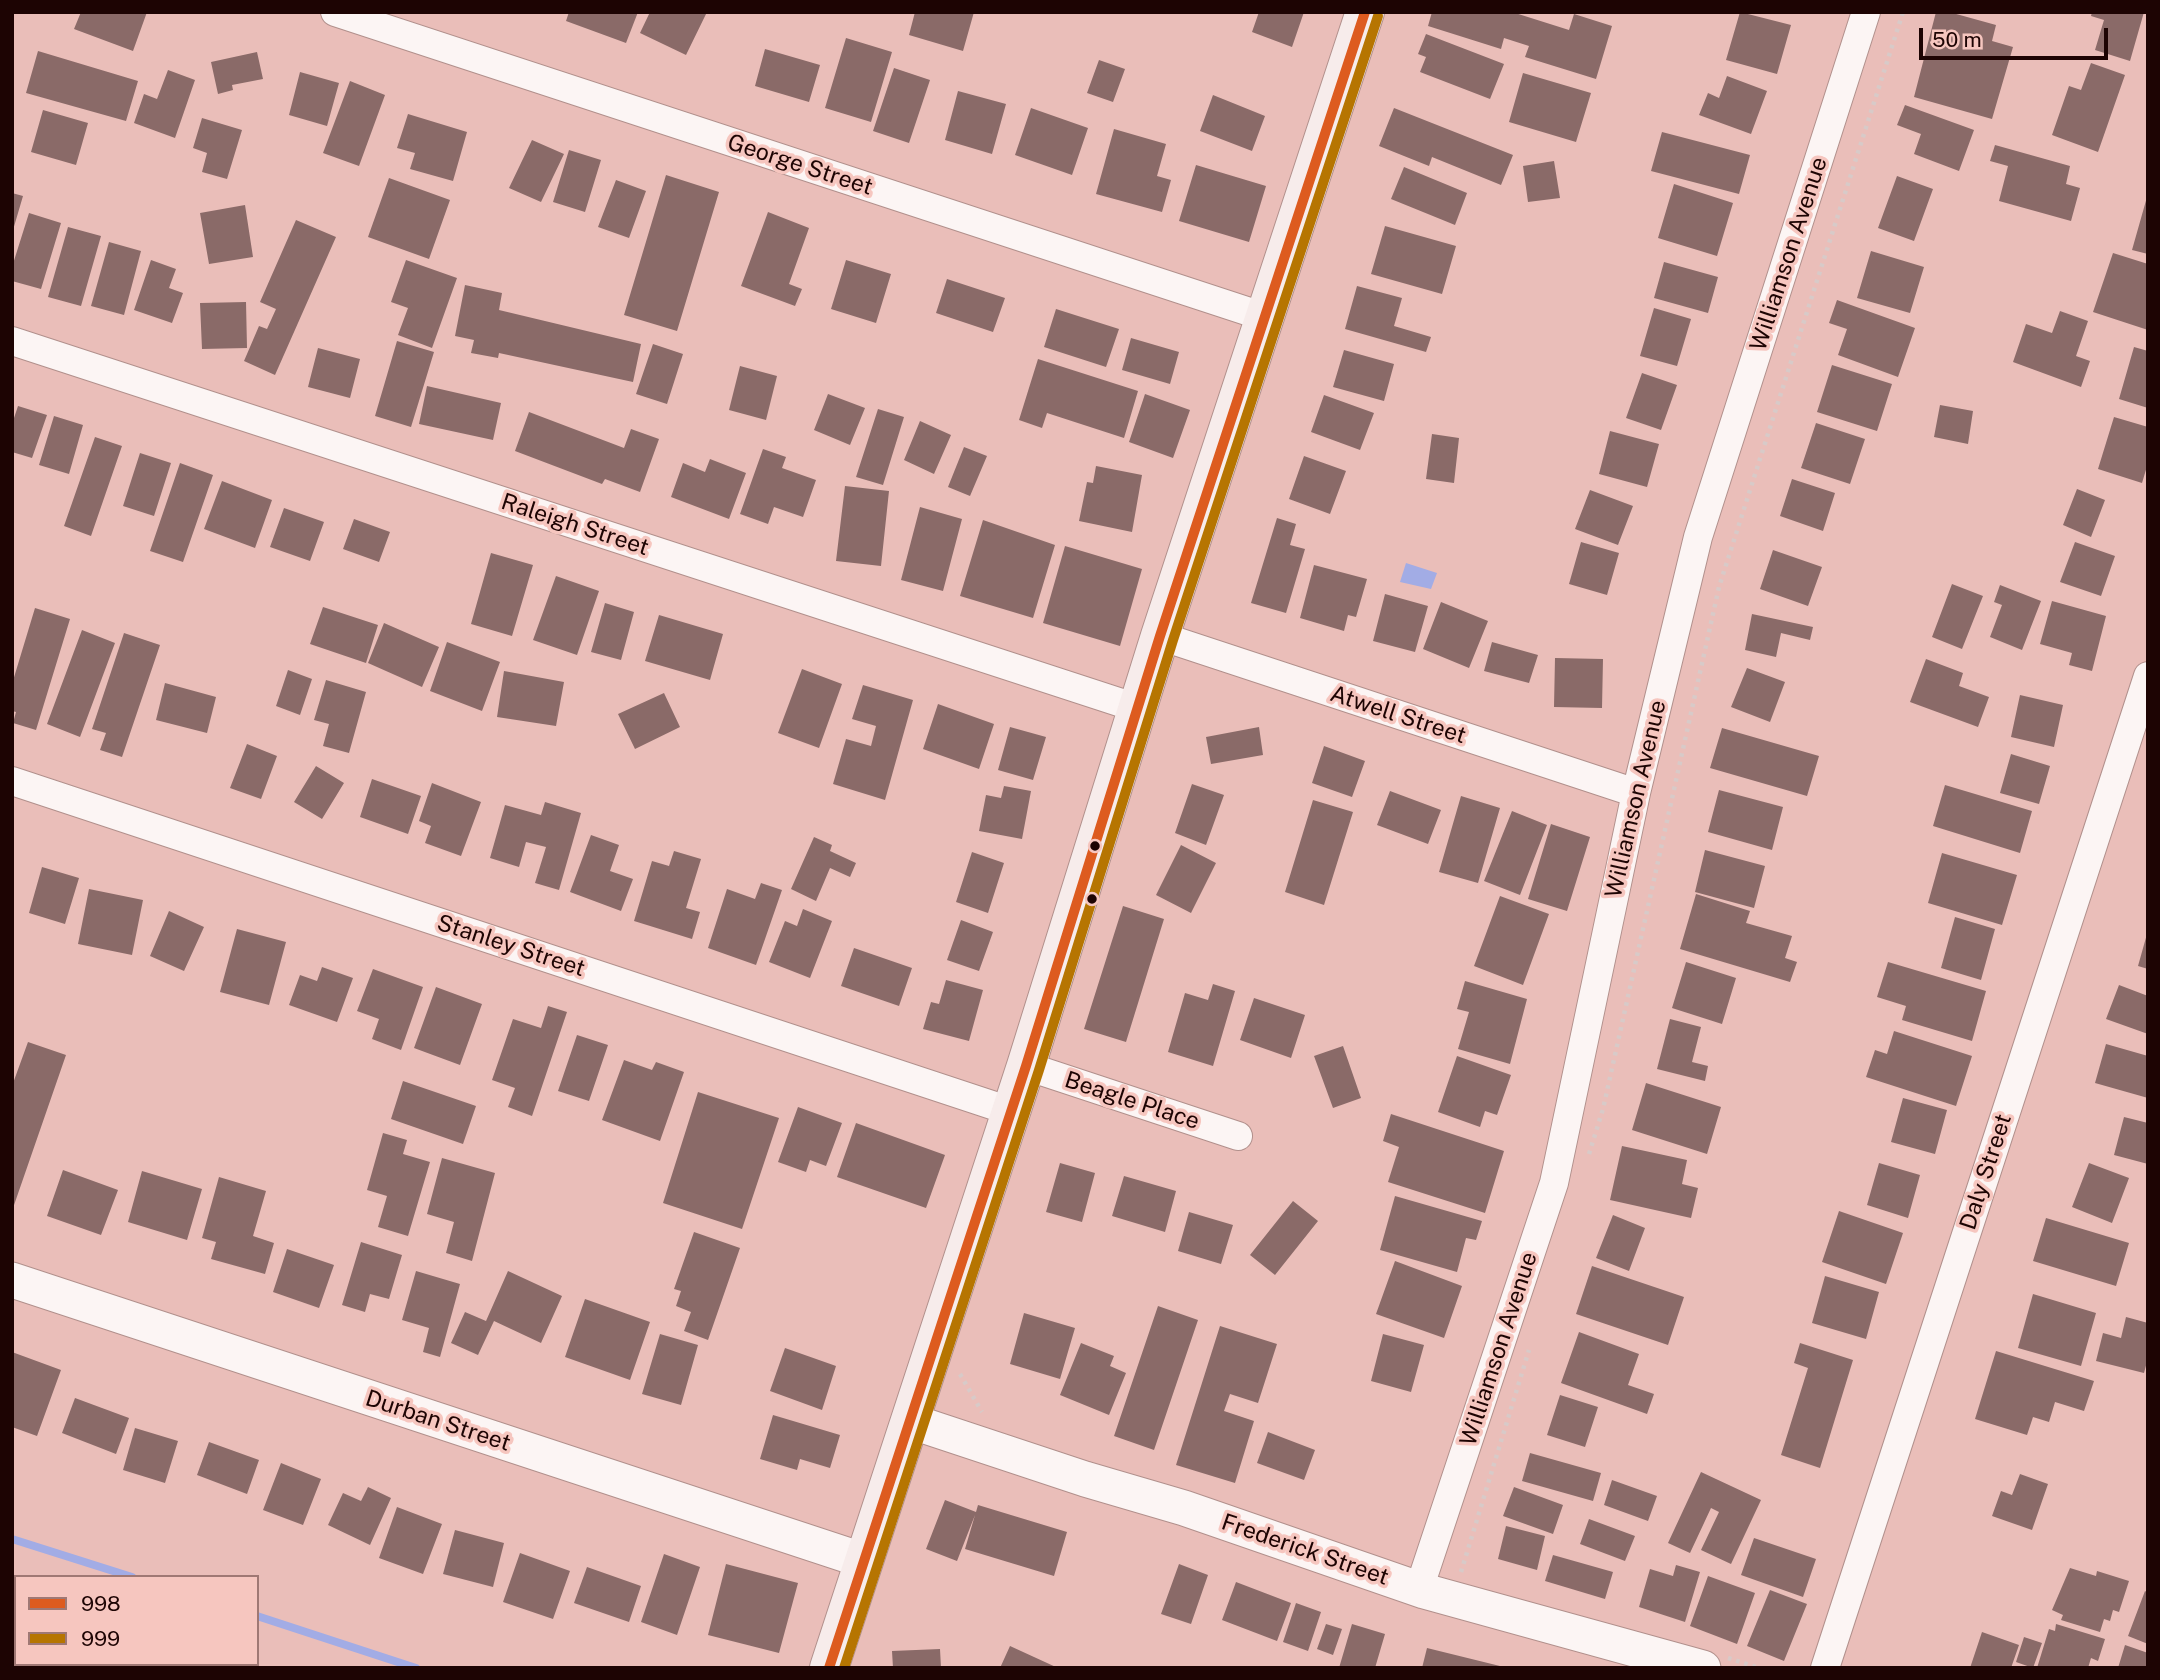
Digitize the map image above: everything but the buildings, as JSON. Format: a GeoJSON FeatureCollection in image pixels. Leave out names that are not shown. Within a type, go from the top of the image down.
{"type":"FeatureCollection","features":[{"type":"Feature","properties":{"kind":"main road"},"geometry":{"type":"LineString","coordinates":[[829,1668],[1026,1066],[1160,636],[1364,12]]}},
{"type":"Feature","properties":{"kind":"street","name":"George Street"},"geometry":{"type":"LineString","coordinates":[[335,12],[1265,317]]}},
{"type":"Feature","properties":{"kind":"street","name":"Williamson Avenue"},"geometry":{"type":"LineString","coordinates":[[1419,1589],[1554,1183],[1636,793],[1698,537],[1866,12]]}},
{"type":"Feature","properties":{"kind":"street","name":"Raleigh Street"},"geometry":{"type":"LineString","coordinates":[[12,341],[1137,708]]}},
{"type":"Feature","properties":{"kind":"street","name":"Atwell Street"},"geometry":{"type":"LineString","coordinates":[[1160,636],[1636,793]]}},
{"type":"Feature","properties":{"kind":"street","name":"Daly Street"},"geometry":{"type":"LineString","coordinates":[[1825,1668],[2141,717],[2148,676]]}},
{"type":"Feature","properties":{"kind":"street","name":"Stanley Street"},"geometry":{"type":"LineString","coordinates":[[12,781],[1010,1111]]}},
{"type":"Feature","properties":{"kind":"street","name":"Beagle Place"},"geometry":{"type":"LineString","coordinates":[[1026,1066],[1238,1136]]}},
{"type":"Feature","properties":{"kind":"street","name":"Durban Street"},"geometry":{"type":"LineString","coordinates":[[12,1280],[865,1561]]}},
{"type":"Feature","properties":{"kind":"street","name":"Frederick Street"},"geometry":{"type":"LineString","coordinates":[[910,1421],[1085,1479],[1184,1508],[1452,1600],[1703,1668]]}},
{"type":"Feature","properties":{"kind":"path"},"geometry":{"type":"LineString","coordinates":[[1587,1161],[1606,1096],[1719,587],[1903,12]]}},
{"type":"Feature","properties":{"kind":"path"},"geometry":{"type":"LineString","coordinates":[[1452,1600],[1531,1346]]}},
{"type":"Feature","properties":{"kind":"water"},"geometry":{"type":"Polygon","coordinates":[[[1406,563],[1437,573],[1431,589],[1400,582],[1406,563]]]}},
{"type":"Feature","properties":{"kind":"waterway"},"geometry":{"type":"LineString","coordinates":[[12,1539],[126,1575]]}},
{"type":"Feature","properties":{"kind":"waterway"},"geometry":{"type":"LineString","coordinates":[[259,1617],[416,1668]]}},
{"type":"Feature","properties":{"kind":"transit line","name":"998"},"geometry":{"type":"LineString","coordinates":[[829,1668],[1026,1066],[1160,636],[1365,12]]}},
{"type":"Feature","properties":{"kind":"transit line","name":"999"},"geometry":{"type":"LineString","coordinates":[[844,1668],[1039,1070],[1173,640],[1378,16]]}}]}
